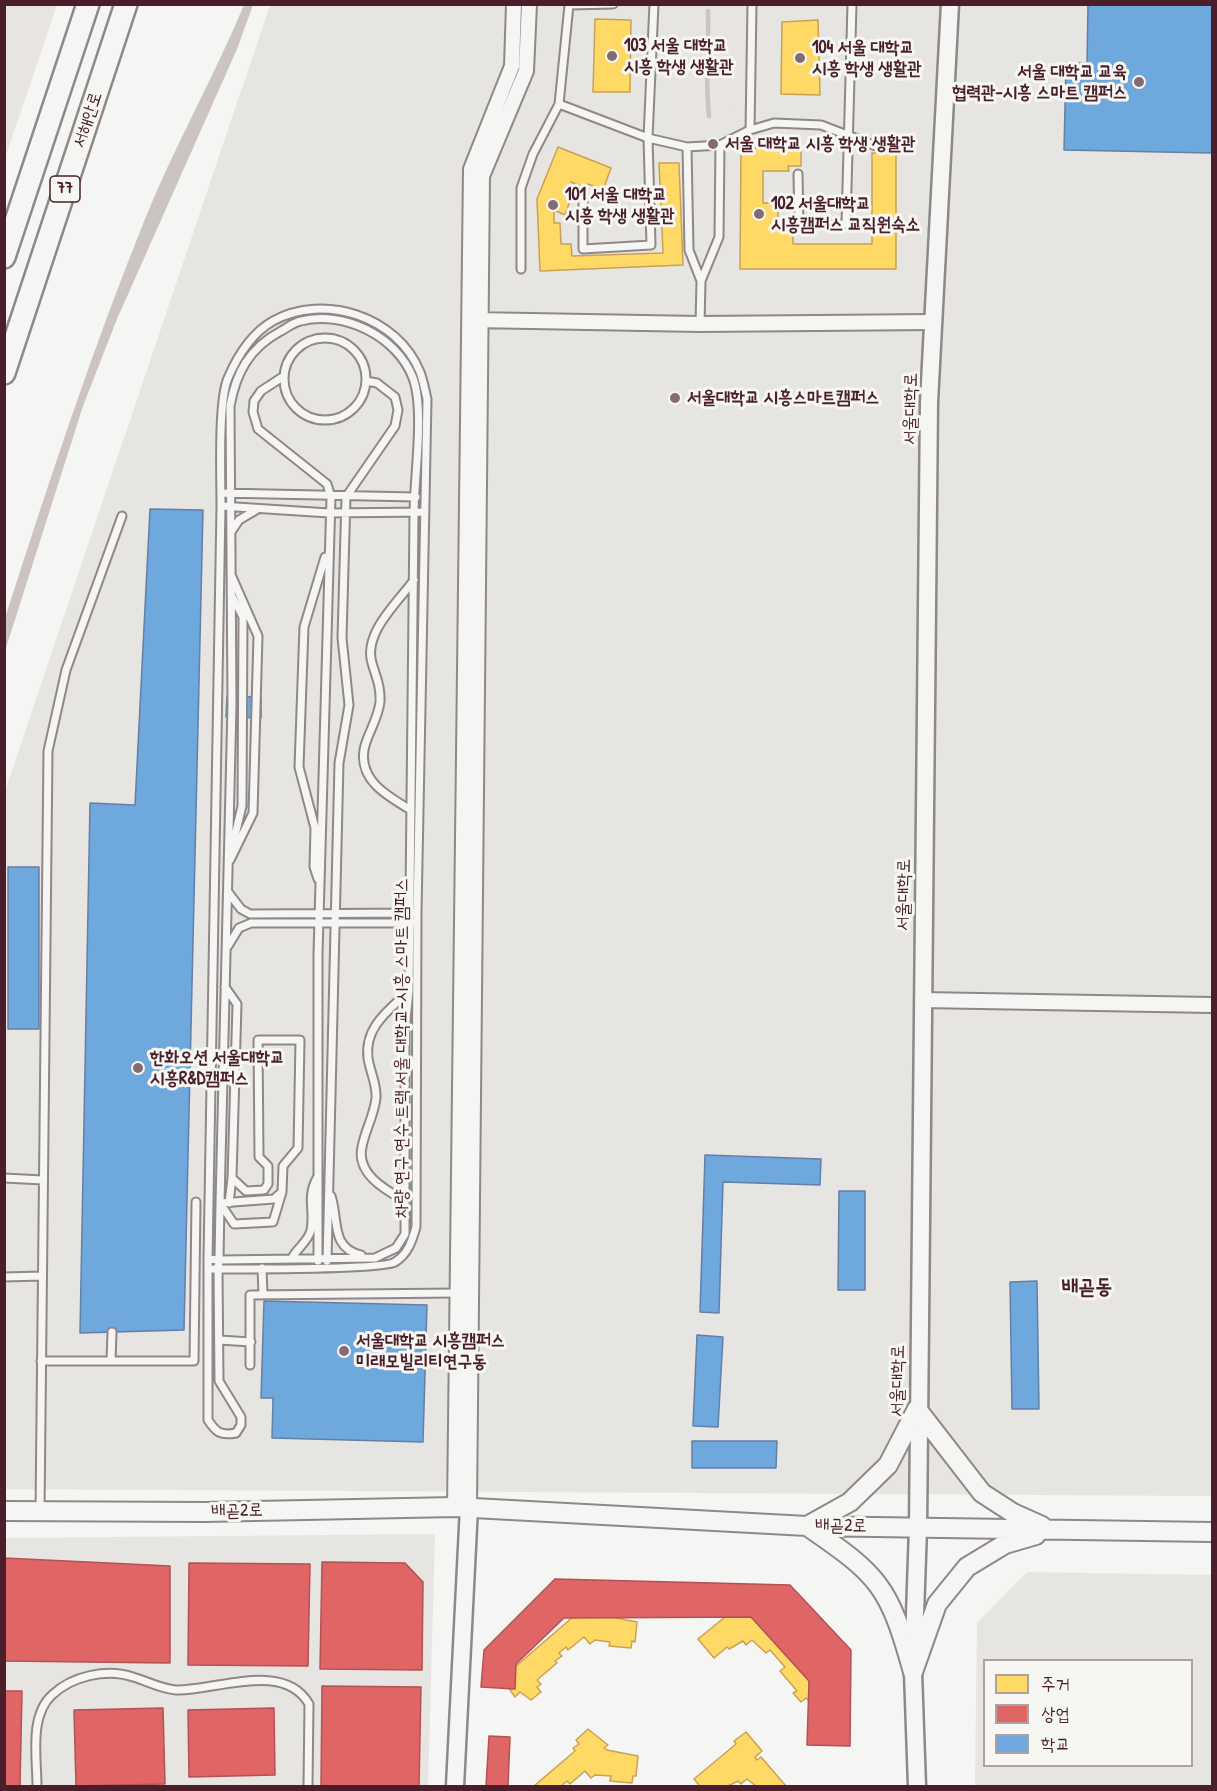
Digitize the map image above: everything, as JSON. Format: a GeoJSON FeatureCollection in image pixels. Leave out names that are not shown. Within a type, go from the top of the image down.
{"type":"FeatureCollection","features":[{"type":"Feature","properties":{"kind":"main road","name":"서해안로"},"geometry":{"type":"LineString","coordinates":[[4,257],[88,4]]}},
{"type":"Feature","properties":{"kind":"main road","name":"서해안로"},"geometry":{"type":"LineString","coordinates":[[4,373],[126,4]]}},
{"type":"Feature","properties":{"kind":"main road"},"geometry":{"type":"LineString","coordinates":[[914,1672],[897,1616],[876,1580],[860,1562],[807,1526],[850,1502],[888,1465],[917,1409],[982,1493],[1013,1513],[1052,1530]]}},
{"type":"Feature","properties":{"kind":"main road","name":"배곧2로"},"geometry":{"type":"LineString","coordinates":[[4,1511],[205,1512],[462,1507],[807,1526],[1212,1532]]}},
{"type":"Feature","properties":{"kind":"main road"},"geometry":{"type":"LineString","coordinates":[[914,1672],[938,1604],[968,1567],[1005,1544],[1052,1530]]}},
{"type":"Feature","properties":{"kind":"street"},"geometry":{"type":"LineString","coordinates":[[455,1786],[462,1507],[475,321],[471,169],[512,66],[514,4]]}},
{"type":"Feature","properties":{"kind":"street"},"geometry":{"type":"LineString","coordinates":[[462,1507],[457,1293],[475,321],[482,176],[526,70],[529,4]]}},
{"type":"Feature","properties":{"kind":"street","name":"서울대학로"},"geometry":{"type":"LineString","coordinates":[[917,1786],[914,1672],[918,1527],[917,1409],[929,402],[950,4]]}},
{"type":"Feature","properties":{"kind":"street"},"geometry":{"type":"LineString","coordinates":[[475,321],[700,324],[933,322]]}},
{"type":"Feature","properties":{"kind":"street"},"geometry":{"type":"LineString","coordinates":[[922,1000],[1212,1005]]}},
{"type":"Feature","properties":{"kind":"lane"},"geometry":{"type":"LineString","coordinates":[[521,269],[521,188],[533,154],[559,104],[570,5],[613,4]]}},
{"type":"Feature","properties":{"kind":"lane"},"geometry":{"type":"LineString","coordinates":[[583,195],[583,249],[651,245],[648,138],[654,4]]}},
{"type":"Feature","properties":{"kind":"lane"},"geometry":{"type":"LineString","coordinates":[[750,130],[753,4]]}},
{"type":"Feature","properties":{"kind":"lane"},"geometry":{"type":"LineString","coordinates":[[798,174],[799,225],[846,224],[852,4]]}},
{"type":"Feature","properties":{"kind":"lane"},"geometry":{"type":"LineString","coordinates":[[559,104],[648,138],[687,147],[720,145],[750,130],[774,123],[820,125],[876,146]]}},
{"type":"Feature","properties":{"kind":"lane"},"geometry":{"type":"LineString","coordinates":[[700,324],[701,281],[719,237],[720,145]]}},
{"type":"Feature","properties":{"kind":"lane"},"geometry":{"type":"LineString","coordinates":[[687,147],[689,250],[701,281]]}},
{"type":"Feature","properties":{"kind":"lane","name":"차량 연구 연수 트랙 서울 대학교-시흥 스마트 캠퍼스"},"geometry":{"type":"LineString","coordinates":[[208,1269],[394,1263],[409,1248],[416,1227],[413,913],[427,399],[420,371],[388,330],[361,315],[338,309],[307,309],[273,321],[252,338],[226,381],[220,506],[208,1259],[208,1269],[208,1420],[217,1433],[225,1435],[236,1433],[241,1425],[241,1417],[219,1381],[219,1340]]}},
{"type":"Feature","properties":{"kind":"lane"},"geometry":{"type":"LineString","coordinates":[[228,891],[241,909],[250,914],[413,913],[411,810],[414,497],[418,398],[413,377],[401,357],[384,340],[357,324],[331,318],[300,321],[270,337],[246,358],[234,384],[230,406],[232,705],[218,1269],[219,1340],[251,1342]]}},
{"type":"Feature","properties":{"kind":"lane"},"geometry":{"type":"LineString","coordinates":[[328,338],[342,342],[362,359],[366,381],[362,399],[354,409],[342,417],[329,420],[309,417],[293,405],[287,393],[285,376],[293,355],[302,346],[315,340],[328,338]]}},
{"type":"Feature","properties":{"kind":"lane"},"geometry":{"type":"LineString","coordinates":[[285,376],[261,391],[254,401],[253,412],[258,429],[327,484],[331,497],[318,914],[318,1267]]}},
{"type":"Feature","properties":{"kind":"lane"},"geometry":{"type":"LineString","coordinates":[[327,1266],[339,763],[349,705],[342,638],[346,497],[395,426],[398,410],[395,397],[377,383],[366,381]]}},
{"type":"Feature","properties":{"kind":"lane"},"geometry":{"type":"LineString","coordinates":[[221,493],[425,498]]}},
{"type":"Feature","properties":{"kind":"lane"},"geometry":{"type":"LineString","coordinates":[[220,506],[329,513],[425,512]]}},
{"type":"Feature","properties":{"kind":"lane"},"geometry":{"type":"LineString","coordinates":[[231,532],[239,520],[259,509]]}},
{"type":"Feature","properties":{"kind":"lane"},"geometry":{"type":"LineString","coordinates":[[40,1511],[48,751],[66,669],[122,516]]}},
{"type":"Feature","properties":{"kind":"lane"},"geometry":{"type":"LineString","coordinates":[[319,884],[314,867],[315,828],[299,767],[304,627],[328,549]]}},
{"type":"Feature","properties":{"kind":"lane"},"geometry":{"type":"LineString","coordinates":[[228,863],[253,813],[258,636],[231,574]]}},
{"type":"Feature","properties":{"kind":"lane"},"geometry":{"type":"LineString","coordinates":[[411,810],[384,794],[374,783],[365,768],[364,749],[374,728],[380,702],[379,679],[371,661],[374,632],[414,580]]}},
{"type":"Feature","properties":{"kind":"lane"},"geometry":{"type":"LineString","coordinates":[[228,863],[242,794],[243,617],[231,594]]}},
{"type":"Feature","properties":{"kind":"lane"},"geometry":{"type":"LineString","coordinates":[[208,1259],[375,1258],[388,1253],[402,1240],[405,1233],[405,1029],[413,923],[251,923],[239,928],[226,948]]}},
{"type":"Feature","properties":{"kind":"lane"},"geometry":{"type":"LineString","coordinates":[[225,987],[237,1004],[232,1178],[229,1203]]}},
{"type":"Feature","properties":{"kind":"lane"},"geometry":{"type":"LineString","coordinates":[[404,1200],[375,1183],[361,1159],[362,1147],[375,1107],[376,1092],[367,1043],[374,1026],[409,991]]}},
{"type":"Feature","properties":{"kind":"lane"},"geometry":{"type":"LineString","coordinates":[[220,1203],[234,1224],[273,1221],[282,1192],[283,1166],[298,1148],[300,1040],[258,1040],[259,1157],[268,1166],[268,1184],[264,1190],[246,1191],[232,1178]]}},
{"type":"Feature","properties":{"kind":"lane"},"geometry":{"type":"LineString","coordinates":[[292,1258],[306,1240],[311,1229],[310,1190],[318,1175]]}},
{"type":"Feature","properties":{"kind":"lane"},"geometry":{"type":"LineString","coordinates":[[4,1178],[43,1180]]}},
{"type":"Feature","properties":{"kind":"lane"},"geometry":{"type":"LineString","coordinates":[[329,1190],[339,1239],[356,1254],[375,1258]]}},
{"type":"Feature","properties":{"kind":"lane"},"geometry":{"type":"LineString","coordinates":[[220,1203],[274,1199],[282,1192]]}},
{"type":"Feature","properties":{"kind":"lane"},"geometry":{"type":"LineString","coordinates":[[41,1360],[194,1361],[196,1202]]}},
{"type":"Feature","properties":{"kind":"lane"},"geometry":{"type":"LineString","coordinates":[[262,1268],[262,1294]]}},
{"type":"Feature","properties":{"kind":"lane"},"geometry":{"type":"LineString","coordinates":[[4,1277],[42,1276]]}},
{"type":"Feature","properties":{"kind":"lane"},"geometry":{"type":"LineString","coordinates":[[250,1365],[250,1295],[457,1293]]}},
{"type":"Feature","properties":{"kind":"lane"},"geometry":{"type":"LineString","coordinates":[[111,1361],[112,1332]]}},
{"type":"Feature","properties":{"kind":"lane"},"geometry":{"type":"LineString","coordinates":[[37,1786],[37,1720],[42,1707],[52,1695],[69,1683],[86,1677],[115,1672],[169,1690],[193,1690],[246,1680],[285,1684],[297,1690],[309,1704],[309,1786]]}},
{"type":"Feature","properties":{"kind":"shaded area"},"geometry":{"type":"Polygon","coordinates":[[[4,5],[57,5],[5,158],[4,5]]]}},
{"type":"Feature","properties":{"kind":"shaded area"},"geometry":{"type":"Polygon","coordinates":[[[244,5],[253,5],[237,49],[117,319],[83,406],[5,651],[5,618],[54,467],[107,318],[156,192],[244,5]]]}},
{"type":"Feature","properties":{"kind":"shaded area","name":"서울대학교 시흥스마트캠퍼스"},"geometry":{"type":"Polygon","coordinates":[[[270,5],[1212,5],[1212,1496],[5,1489],[5,791],[270,5]]]}},
{"type":"Feature","properties":{"kind":"shaded area"},"geometry":{"type":"Polygon","coordinates":[[[688,5],[733,5],[736,111],[733,122],[702,130],[690,139],[683,133],[688,5]]]}},
{"type":"Feature","properties":{"kind":"shaded area"},"geometry":{"type":"Polygon","coordinates":[[[435,1534],[428,1786],[5,1786],[4,1538],[435,1534]]]}},
{"type":"Feature","properties":{"kind":"shaded area"},"geometry":{"type":"Polygon","coordinates":[[[1027,1572],[1212,1575],[1212,1786],[975,1786],[977,1623],[1027,1572]]]}},
{"type":"Feature","properties":{"kind":"building: 주거","name":"103 서울 대학교 시흥 학생 생활관"},"geometry":{"type":"Polygon","coordinates":[[[595,19],[631,20],[630,92],[593,92],[595,19]]]}},
{"type":"Feature","properties":{"kind":"building: 주거","name":"104 서울 대학교 시흥 학생 생활관"},"geometry":{"type":"Polygon","coordinates":[[[818,20],[820,95],[781,94],[782,22],[818,20]]]}},
{"type":"Feature","properties":{"kind":"building: 주거","name":"101 서울 대학교 시흥 학생 생활관"},"geometry":{"type":"Polygon","coordinates":[[[558,147],[611,168],[603,190],[588,184],[586,188],[576,184],[565,215],[554,210],[554,223],[560,223],[561,244],[571,244],[572,256],[663,253],[659,163],[679,163],[683,265],[540,271],[537,199],[558,147]]]}},
{"type":"Feature","properties":{"kind":"building: 주거","name":"102 서울대학교 시흥캠퍼스 교직원숙소"},"geometry":{"type":"Polygon","coordinates":[[[741,148],[801,148],[801,166],[788,166],[789,171],[763,171],[763,203],[778,203],[778,226],[793,225],[793,244],[872,244],[872,153],[896,153],[896,269],[740,269],[741,148]]]}},
{"type":"Feature","properties":{"kind":"building: 주거"},"geometry":{"type":"Polygon","coordinates":[[[751,1592],[767,1611],[760,1617],[762,1620],[766,1617],[816,1677],[818,1675],[828,1687],[825,1689],[827,1692],[816,1702],[813,1698],[809,1701],[806,1698],[801,1702],[793,1693],[797,1691],[780,1671],[785,1667],[770,1650],[766,1653],[752,1640],[746,1645],[743,1641],[729,1649],[727,1647],[714,1658],[698,1639],[741,1604],[739,1601],[751,1592]]]}},
{"type":"Feature","properties":{"kind":"building: 주거"},"geometry":{"type":"Polygon","coordinates":[[[587,1595],[606,1611],[603,1613],[606,1616],[637,1622],[635,1642],[632,1641],[631,1648],[609,1646],[610,1642],[595,1640],[590,1644],[584,1637],[568,1650],[566,1647],[559,1653],[562,1656],[555,1661],[557,1663],[537,1680],[541,1684],[537,1687],[541,1692],[531,1700],[520,1692],[515,1697],[499,1674],[507,1667],[509,1670],[515,1667],[574,1616],[572,1614],[578,1609],[575,1606],[587,1595]]]}},
{"type":"Feature","properties":{"kind":"building: 주거"},"geometry":{"type":"Polygon","coordinates":[[[588,1729],[608,1745],[604,1748],[607,1750],[638,1756],[636,1776],[633,1776],[632,1783],[610,1781],[611,1776],[595,1775],[591,1778],[585,1771],[570,1784],[567,1781],[561,1786],[534,1786],[575,1751],[573,1748],[579,1744],[576,1740],[588,1729]]]}},
{"type":"Feature","properties":{"kind":"building: 주거"},"geometry":{"type":"Polygon","coordinates":[[[746,1732],[762,1751],[755,1757],[757,1760],[761,1757],[786,1786],[756,1786],[747,1779],[741,1784],[738,1781],[728,1786],[700,1786],[694,1779],[736,1744],[734,1741],[746,1732]]]}},
{"type":"Feature","properties":{"kind":"building: 상업"},"geometry":{"type":"Polygon","coordinates":[[[4,1558],[170,1566],[170,1663],[4,1661],[4,1558]]]}},
{"type":"Feature","properties":{"kind":"building: 상업"},"geometry":{"type":"Polygon","coordinates":[[[322,1562],[405,1563],[423,1582],[422,1670],[320,1669],[322,1562]]]}},
{"type":"Feature","properties":{"kind":"building: 상업"},"geometry":{"type":"Polygon","coordinates":[[[189,1563],[310,1564],[308,1666],[188,1665],[189,1563]]]}},
{"type":"Feature","properties":{"kind":"building: 상업"},"geometry":{"type":"Polygon","coordinates":[[[555,1579],[790,1585],[851,1650],[850,1746],[807,1745],[809,1681],[751,1617],[564,1618],[516,1664],[515,1689],[481,1687],[484,1650],[555,1579]]]}},
{"type":"Feature","properties":{"kind":"building: 상업"},"geometry":{"type":"Polygon","coordinates":[[[322,1686],[421,1687],[419,1786],[321,1786],[322,1686]]]}},
{"type":"Feature","properties":{"kind":"building: 상업"},"geometry":{"type":"Polygon","coordinates":[[[4,1691],[22,1691],[20,1786],[4,1786],[4,1691]]]}},
{"type":"Feature","properties":{"kind":"building: 상업"},"geometry":{"type":"Polygon","coordinates":[[[163,1708],[165,1784],[76,1786],[74,1710],[163,1708]]]}},
{"type":"Feature","properties":{"kind":"building: 상업"},"geometry":{"type":"Polygon","coordinates":[[[274,1708],[275,1775],[189,1777],[188,1710],[274,1708]]]}},
{"type":"Feature","properties":{"kind":"building: 상업"},"geometry":{"type":"Polygon","coordinates":[[[489,1736],[510,1737],[508,1786],[486,1786],[489,1736]]]}},
{"type":"Feature","properties":{"kind":"building: 학교","name":"서울 대학교 교육 협력관-시흥 스마트 캠퍼스"},"geometry":{"type":"Polygon","coordinates":[[[1088,4],[1212,4],[1212,153],[1064,150],[1066,63],[1087,63],[1088,4]]]}},
{"type":"Feature","properties":{"kind":"building: 학교","name":"한화오션 서울대학교 시흥R&D캠퍼스"},"geometry":{"type":"Polygon","coordinates":[[[150,509],[203,510],[184,1330],[80,1333],[90,803],[135,805],[150,509]]]}},
{"type":"Feature","properties":{"kind":"building: 학교"},"geometry":{"type":"Polygon","coordinates":[[[227,696],[261,697],[261,718],[226,717],[227,696]]]}},
{"type":"Feature","properties":{"kind":"building: 학교"},"geometry":{"type":"Polygon","coordinates":[[[8,867],[39,867],[39,1029],[8,1029],[8,867]]]}},
{"type":"Feature","properties":{"kind":"building: 학교"},"geometry":{"type":"Polygon","coordinates":[[[705,1155],[821,1159],[820,1185],[723,1182],[719,1313],[700,1312],[705,1155]]]}},
{"type":"Feature","properties":{"kind":"building: 학교"},"geometry":{"type":"Polygon","coordinates":[[[839,1191],[865,1191],[865,1290],[838,1290],[839,1191]]]}},
{"type":"Feature","properties":{"kind":"building: 학교"},"geometry":{"type":"Polygon","coordinates":[[[1037,1281],[1039,1409],[1012,1409],[1010,1282],[1037,1281]]]}},
{"type":"Feature","properties":{"kind":"building: 학교","name":"서울대학교 시흥캠퍼스 미래모빌리티연구동"},"geometry":{"type":"Polygon","coordinates":[[[264,1301],[427,1305],[423,1442],[272,1438],[273,1398],[261,1398],[264,1301]]]}},
{"type":"Feature","properties":{"kind":"building: 학교"},"geometry":{"type":"Polygon","coordinates":[[[697,1335],[723,1337],[718,1427],[693,1426],[697,1335]]]}},
{"type":"Feature","properties":{"kind":"building: 학교"},"geometry":{"type":"Polygon","coordinates":[[[692,1441],[777,1441],[776,1468],[692,1468],[692,1441]]]}},
{"type":"Feature","properties":{"kind":"waterway"},"geometry":{"type":"LineString","coordinates":[[708,11],[709,116]]}},
{"type":"Feature","properties":{"kind":"place","name":"103 서울 대학교 시흥 학생 생활관"},"geometry":{"type":"Point","coordinates":[612,56]}},
{"type":"Feature","properties":{"kind":"place","name":"104 서울 대학교 시흥 학생 생활관"},"geometry":{"type":"Point","coordinates":[800,58]}},
{"type":"Feature","properties":{"kind":"place","name":"서울 대학교 교육 협력관-시흥 스마트 캠퍼스"},"geometry":{"type":"Point","coordinates":[1139,82]}},
{"type":"Feature","properties":{"kind":"place","name":"서울 대학교 시흥 학생 생활관"},"geometry":{"type":"Point","coordinates":[713,144]}},
{"type":"Feature","properties":{"kind":"place","name":"101 서울 대학교 시흥 학생 생활관"},"geometry":{"type":"Point","coordinates":[553,205]}},
{"type":"Feature","properties":{"kind":"place","name":"102 서울대학교 시흥캠퍼스 교직원숙소"},"geometry":{"type":"Point","coordinates":[759,214]}},
{"type":"Feature","properties":{"kind":"place","name":"서울대학교 시흥스마트캠퍼스"},"geometry":{"type":"Point","coordinates":[675,398]}},
{"type":"Feature","properties":{"kind":"place","name":"한화오션 서울대학교 시흥R&D캠퍼스"},"geometry":{"type":"Point","coordinates":[138,1068]}},
{"type":"Feature","properties":{"kind":"place","name":"서울대학교 시흥캠퍼스 미래모빌리티연구동"},"geometry":{"type":"Point","coordinates":[344,1351]}},
{"type":"Feature","properties":{"kind":"district","name":"배곧동"},"geometry":{"type":"Point","coordinates":[1087,1287]}}]}
